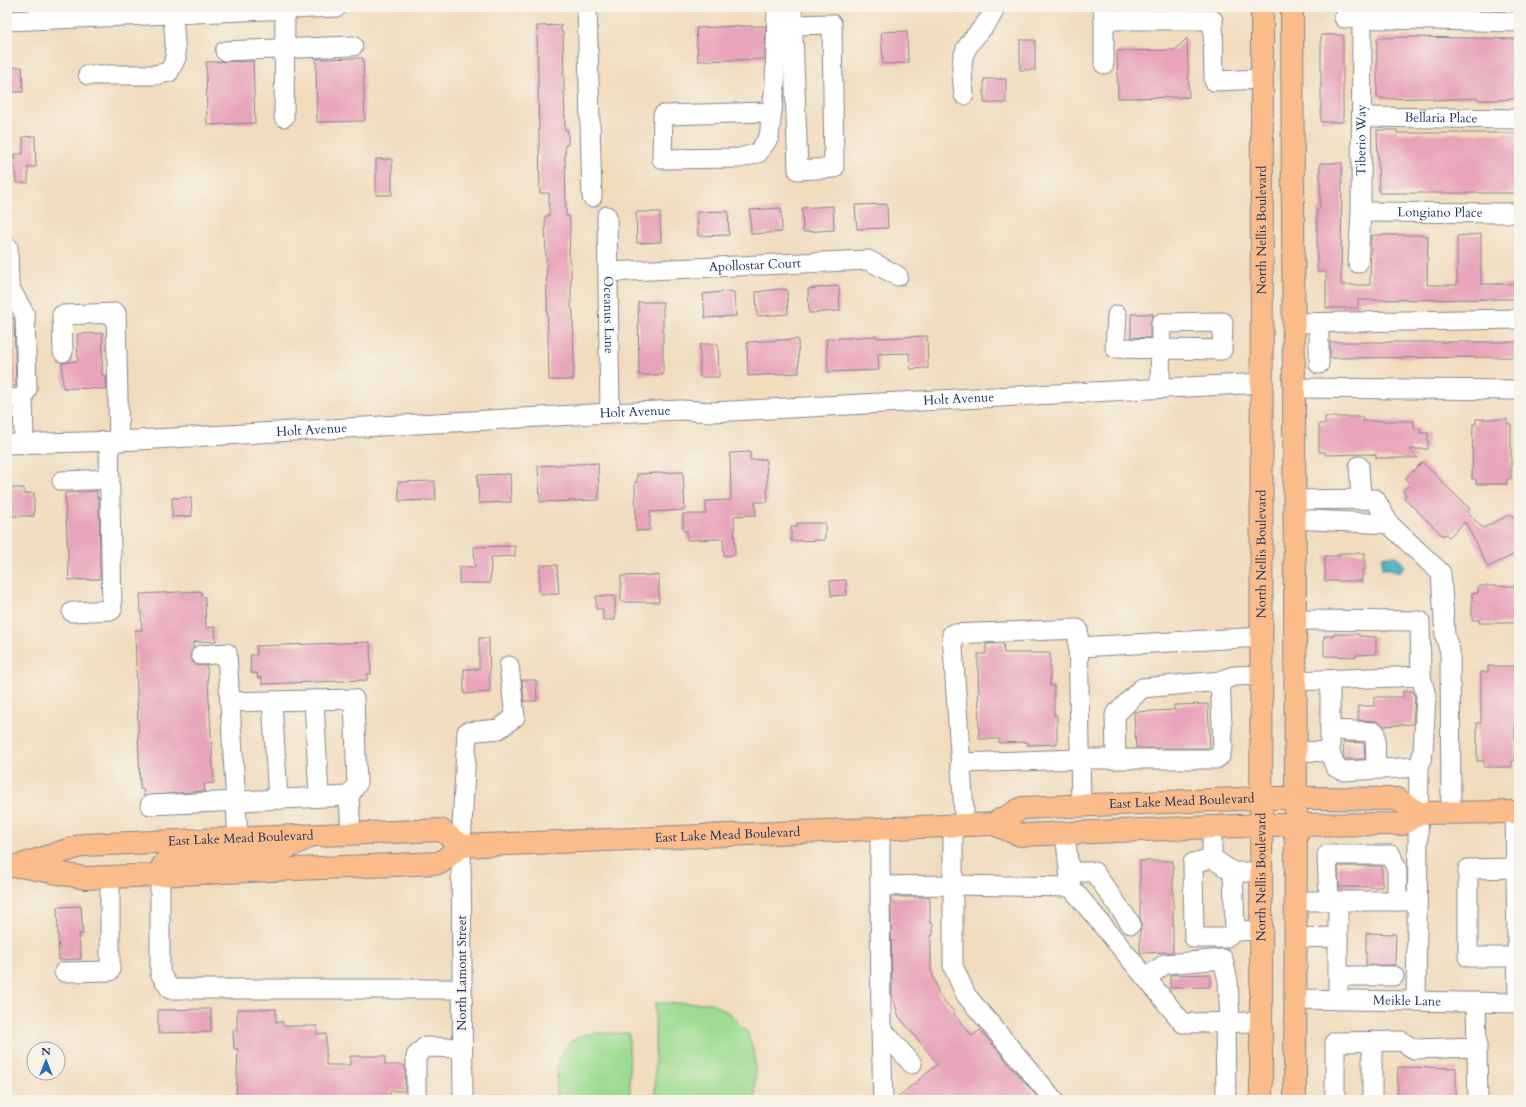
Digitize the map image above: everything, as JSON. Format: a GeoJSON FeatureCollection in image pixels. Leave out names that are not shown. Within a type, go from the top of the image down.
{"type":"FeatureCollection","features":[{"type":"Feature","properties":{"kind":"main road","name":"North Nellis Boulevard"},"geometry":{"type":"LineString","coordinates":[[1262,7],[1262,1100]]}},
{"type":"Feature","properties":{"kind":"main road"},"geometry":{"type":"LineString","coordinates":[[1292,7],[1296,751],[1295,1100]]}},
{"type":"Feature","properties":{"kind":"main road","name":"East Lake Mead Boulevard"},"geometry":{"type":"LineString","coordinates":[[13,866],[85,878],[440,863],[462,846],[993,824],[1021,835],[1296,824],[1403,824],[1419,813],[1397,799],[1262,798],[1022,808],[993,824]]}},
{"type":"Feature","properties":{"kind":"main road"},"geometry":{"type":"LineString","coordinates":[[1419,813],[1517,812]]}},
{"type":"Feature","properties":{"kind":"main road","name":"East Lake Mead Boulevard"},"geometry":{"type":"LineString","coordinates":[[13,866],[83,845],[238,838],[441,830],[462,846]]}},
{"type":"Feature","properties":{"kind":"main road"},"geometry":{"type":"LineString","coordinates":[[160,875],[162,867],[166,862],[182,859],[276,854],[313,835]]}},
{"type":"Feature","properties":{"kind":"street"},"geometry":{"type":"LineString","coordinates":[[7,21],[78,12],[173,14],[337,7]]}},
{"type":"Feature","properties":{"kind":"street"},"geometry":{"type":"LineString","coordinates":[[587,7],[592,197]]}},
{"type":"Feature","properties":{"kind":"street"},"geometry":{"type":"LineString","coordinates":[[772,112],[663,115],[662,160],[740,158],[758,153],[769,137],[772,112],[775,86],[777,7]]}},
{"type":"Feature","properties":{"kind":"street"},"geometry":{"type":"LineString","coordinates":[[964,95],[964,55],[974,37],[993,14],[995,7]]}},
{"type":"Feature","properties":{"kind":"street"},"geometry":{"type":"LineString","coordinates":[[284,117],[285,9]]}},
{"type":"Feature","properties":{"kind":"street"},"geometry":{"type":"LineString","coordinates":[[88,75],[155,75],[169,72],[176,58],[173,14]]}},
{"type":"Feature","properties":{"kind":"street"},"geometry":{"type":"LineString","coordinates":[[1104,64],[1104,14],[1213,20],[1214,81],[1262,79]]}},
{"type":"Feature","properties":{"kind":"street"},"geometry":{"type":"LineString","coordinates":[[1495,14],[1519,22]]}},
{"type":"Feature","properties":{"kind":"street","name":"Tiberio Way"},"geometry":{"type":"LineString","coordinates":[[1358,263],[1361,212],[1362,117],[1353,18],[1495,14]]}},
{"type":"Feature","properties":{"kind":"street"},"geometry":{"type":"LineString","coordinates":[[792,16],[832,24],[834,168],[798,170],[792,16]]}},
{"type":"Feature","properties":{"kind":"street"},"geometry":{"type":"LineString","coordinates":[[225,51],[353,46]]}},
{"type":"Feature","properties":{"kind":"street","name":"Bellaria Place"},"geometry":{"type":"LineString","coordinates":[[1362,117],[1519,119]]}},
{"type":"Feature","properties":{"kind":"street","name":"Longiano Place"},"geometry":{"type":"LineString","coordinates":[[1361,212],[1519,213]]}},
{"type":"Feature","properties":{"kind":"street","name":"Oceanus Lane"},"geometry":{"type":"LineString","coordinates":[[607,216],[610,413]]}},
{"type":"Feature","properties":{"kind":"street"},"geometry":{"type":"LineString","coordinates":[[8,247],[9,286],[26,315],[27,389],[15,398],[16,444]]}},
{"type":"Feature","properties":{"kind":"street","name":"Apollostar Court"},"geometry":{"type":"LineString","coordinates":[[608,272],[868,260],[898,276]]}},
{"type":"Feature","properties":{"kind":"street"},"geometry":{"type":"LineString","coordinates":[[63,352],[62,315],[116,313],[114,441],[110,479],[112,610],[72,612]]}},
{"type":"Feature","properties":{"kind":"street"},"geometry":{"type":"LineString","coordinates":[[1117,315],[1115,348],[1161,350],[1160,388]]}},
{"type":"Feature","properties":{"kind":"street"},"geometry":{"type":"LineString","coordinates":[[1294,323],[1519,319]]}},
{"type":"Feature","properties":{"kind":"street"},"geometry":{"type":"LineString","coordinates":[[1319,323],[1320,364]]}},
{"type":"Feature","properties":{"kind":"street","name":"Holt Avenue"},"geometry":{"type":"LineString","coordinates":[[16,444],[114,441],[610,413],[681,410],[720,412],[968,400],[1263,383]]}},
{"type":"Feature","properties":{"kind":"street"},"geometry":{"type":"LineString","coordinates":[[1294,388],[1519,390]]}},
{"type":"Feature","properties":{"kind":"street"},"geometry":{"type":"LineString","coordinates":[[1359,466],[1361,499]]}},
{"type":"Feature","properties":{"kind":"street"},"geometry":{"type":"LineString","coordinates":[[62,481],[110,479]]}},
{"type":"Feature","properties":{"kind":"street"},"geometry":{"type":"LineString","coordinates":[[1294,510],[1361,499],[1375,499],[1388,524],[1441,573],[1445,636],[1450,651],[1452,813]]}},
{"type":"Feature","properties":{"kind":"street"},"geometry":{"type":"LineString","coordinates":[[1294,510],[1388,524]]}},
{"type":"Feature","properties":{"kind":"street"},"geometry":{"type":"LineString","coordinates":[[1295,620],[1420,621],[1421,676],[1426,696],[1423,752],[1419,767],[1416,1001]]}},
{"type":"Feature","properties":{"kind":"street"},"geometry":{"type":"LineString","coordinates":[[1054,1100],[966,995],[953,966],[953,885],[959,826],[960,763],[952,634],[1078,629],[1082,759],[1081,805]]}},
{"type":"Feature","properties":{"kind":"street"},"geometry":{"type":"LineString","coordinates":[[1079,647],[1262,637]]}},
{"type":"Feature","properties":{"kind":"street"},"geometry":{"type":"LineString","coordinates":[[201,655],[227,653],[238,838]]}},
{"type":"Feature","properties":{"kind":"street","name":"North Lamont Street"},"geometry":{"type":"LineString","coordinates":[[462,1100],[462,846],[467,732],[499,729],[515,717],[508,666]]}},
{"type":"Feature","properties":{"kind":"street"},"geometry":{"type":"LineString","coordinates":[[1116,759],[1114,715],[1142,688],[1220,681],[1234,676],[1262,675]]}},
{"type":"Feature","properties":{"kind":"street"},"geometry":{"type":"LineString","coordinates":[[1295,681],[1421,676]]}},
{"type":"Feature","properties":{"kind":"street"},"geometry":{"type":"LineString","coordinates":[[1330,680],[1330,752],[1335,767],[1344,770],[1419,767]]}},
{"type":"Feature","properties":{"kind":"street"},"geometry":{"type":"LineString","coordinates":[[960,763],[1082,759],[1216,759],[1220,756],[1223,746],[1220,681]]}},
{"type":"Feature","properties":{"kind":"street"},"geometry":{"type":"LineString","coordinates":[[230,702],[354,699],[357,784],[348,796],[351,834]]}},
{"type":"Feature","properties":{"kind":"street"},"geometry":{"type":"LineString","coordinates":[[314,700],[319,798]]}},
{"type":"Feature","properties":{"kind":"street"},"geometry":{"type":"LineString","coordinates":[[272,701],[278,799]]}},
{"type":"Feature","properties":{"kind":"street"},"geometry":{"type":"LineString","coordinates":[[1330,730],[1375,732],[1376,769]]}},
{"type":"Feature","properties":{"kind":"street"},"geometry":{"type":"LineString","coordinates":[[1296,751],[1330,752]]}},
{"type":"Feature","properties":{"kind":"street"},"geometry":{"type":"LineString","coordinates":[[150,805],[348,796]]}},
{"type":"Feature","properties":{"kind":"street"},"geometry":{"type":"LineString","coordinates":[[1517,812],[1516,868],[1518,1003]]}},
{"type":"Feature","properties":{"kind":"street"},"geometry":{"type":"LineString","coordinates":[[1212,827],[1212,858]]}},
{"type":"Feature","properties":{"kind":"street"},"geometry":{"type":"LineString","coordinates":[[880,829],[881,1028],[883,1100]]}},
{"type":"Feature","properties":{"kind":"street"},"geometry":{"type":"LineString","coordinates":[[1064,833],[1070,880],[1183,1023],[1262,1022]]}},
{"type":"Feature","properties":{"kind":"street"},"geometry":{"type":"LineString","coordinates":[[1338,1000],[1338,937],[1327,855],[1391,855],[1397,870],[1397,901]]}},
{"type":"Feature","properties":{"kind":"street"},"geometry":{"type":"LineString","coordinates":[[1263,872],[1233,872],[1212,858],[1193,863],[1194,938],[1225,938],[1235,931],[1263,930]]}},
{"type":"Feature","properties":{"kind":"street"},"geometry":{"type":"LineString","coordinates":[[1516,868],[1468,869],[1468,957],[1518,962]]}},
{"type":"Feature","properties":{"kind":"street"},"geometry":{"type":"LineString","coordinates":[[880,886],[953,885],[1070,880],[1094,872],[1131,924]]}},
{"type":"Feature","properties":{"kind":"street"},"geometry":{"type":"LineString","coordinates":[[1233,872],[1235,931]]}},
{"type":"Feature","properties":{"kind":"street"},"geometry":{"type":"LineString","coordinates":[[160,875],[160,973],[170,989],[462,989]]}},
{"type":"Feature","properties":{"kind":"street"},"geometry":{"type":"LineString","coordinates":[[64,972],[110,971],[110,877]]}},
{"type":"Feature","properties":{"kind":"street"},"geometry":{"type":"LineString","coordinates":[[1296,901],[1418,901]]}},
{"type":"Feature","properties":{"kind":"street"},"geometry":{"type":"LineString","coordinates":[[1295,938],[1338,937]]}},
{"type":"Feature","properties":{"kind":"street"},"geometry":{"type":"LineString","coordinates":[[1146,978],[1165,964],[1223,959],[1228,981],[1226,1100]]}},
{"type":"Feature","properties":{"kind":"street"},"geometry":{"type":"LineString","coordinates":[[1338,976],[1394,976]]}},
{"type":"Feature","properties":{"kind":"street","name":"Meikle Lane"},"geometry":{"type":"LineString","coordinates":[[1295,999],[1518,1003]]}},
{"type":"Feature","properties":{"kind":"street"},"geometry":{"type":"LineString","coordinates":[[1476,1002],[1478,1100]]}},
{"type":"Feature","properties":{"kind":"street"},"geometry":{"type":"LineString","coordinates":[[881,1028],[912,1064]]}},
{"type":"Feature","properties":{"kind":"street"},"geometry":{"type":"LineString","coordinates":[[1372,1041],[1372,1100]]}},
{"type":"Feature","properties":{"kind":"street"},"geometry":{"type":"LineString","coordinates":[[1335,1100],[1335,1042],[1401,1041],[1414,1049],[1477,1047]]}},
{"type":"Feature","properties":{"kind":"street"},"geometry":{"type":"LineString","coordinates":[[416,1100],[416,1056],[425,1047],[462,1048]]}},
{"type":"Feature","properties":{"kind":"green space"},"geometry":{"type":"Polygon","coordinates":[[[655,1003],[711,1003],[731,1014],[748,1033],[755,1057],[755,1100],[659,1100],[655,1096],[655,1003]]]}},
{"type":"Feature","properties":{"kind":"green space"},"geometry":{"type":"Polygon","coordinates":[[[629,1033],[630,1096],[625,1100],[556,1100],[556,1080],[560,1060],[564,1050],[570,1043],[577,1037],[588,1034],[629,1033]]]}},
{"type":"Feature","properties":{"kind":"water"},"geometry":{"type":"Polygon","coordinates":[[[1382,556],[1397,556],[1405,566],[1399,573],[1390,569],[1382,569],[1382,556]]]}},
{"type":"Feature","properties":{"kind":"building"},"geometry":{"type":"Polygon","coordinates":[[[561,25],[561,32],[563,32],[565,130],[568,130],[568,145],[565,145],[566,216],[569,216],[570,222],[569,260],[571,266],[574,371],[573,380],[549,380],[545,216],[549,216],[549,193],[540,193],[537,26],[561,25]]]}},
{"type":"Feature","properties":{"kind":"building"},"geometry":{"type":"Polygon","coordinates":[[[766,26],[765,59],[698,61],[696,28],[766,26]]]}},
{"type":"Feature","properties":{"kind":"building"},"geometry":{"type":"Polygon","coordinates":[[[907,31],[908,63],[883,64],[881,32],[907,31]]]}},
{"type":"Feature","properties":{"kind":"building"},"geometry":{"type":"Polygon","coordinates":[[[1321,35],[1343,35],[1343,122],[1321,122],[1321,35]]]}},
{"type":"Feature","properties":{"kind":"building"},"geometry":{"type":"Polygon","coordinates":[[[1413,37],[1519,39],[1519,98],[1501,100],[1478,100],[1478,98],[1433,100],[1433,98],[1381,99],[1381,97],[1377,97],[1377,38],[1413,37]]]}},
{"type":"Feature","properties":{"kind":"building"},"geometry":{"type":"Polygon","coordinates":[[[1187,38],[1189,97],[1118,98],[1117,51],[1175,50],[1187,38]]]}},
{"type":"Feature","properties":{"kind":"building"},"geometry":{"type":"Polygon","coordinates":[[[1020,40],[1035,40],[1035,70],[1020,70],[1020,40]]]}},
{"type":"Feature","properties":{"kind":"building"},"geometry":{"type":"Polygon","coordinates":[[[363,58],[365,121],[317,122],[316,59],[363,58]]]}},
{"type":"Feature","properties":{"kind":"building"},"geometry":{"type":"Polygon","coordinates":[[[253,61],[255,123],[207,125],[206,62],[253,61]]]}},
{"type":"Feature","properties":{"kind":"building"},"geometry":{"type":"Polygon","coordinates":[[[7,67],[22,67],[23,92],[7,92],[7,67]]]}},
{"type":"Feature","properties":{"kind":"building"},"geometry":{"type":"Polygon","coordinates":[[[984,79],[1006,79],[1006,103],[984,103],[984,79]]]}},
{"type":"Feature","properties":{"kind":"building"},"geometry":{"type":"Polygon","coordinates":[[[1377,130],[1397,130],[1397,133],[1519,133],[1519,193],[1379,193],[1377,130]]]}},
{"type":"Feature","properties":{"kind":"building"},"geometry":{"type":"Polygon","coordinates":[[[35,136],[36,167],[28,167],[28,183],[16,183],[14,154],[23,154],[23,137],[35,136]]]}},
{"type":"Feature","properties":{"kind":"building"},"geometry":{"type":"Polygon","coordinates":[[[376,159],[392,159],[392,195],[376,195],[376,159]]]}},
{"type":"Feature","properties":{"kind":"building"},"geometry":{"type":"Polygon","coordinates":[[[1320,163],[1342,163],[1341,285],[1370,285],[1371,236],[1424,235],[1428,236],[1427,285],[1457,285],[1457,236],[1481,234],[1481,284],[1519,284],[1519,299],[1358,300],[1358,308],[1326,308],[1326,272],[1317,272],[1317,209],[1320,209],[1320,163]]]}},
{"type":"Feature","properties":{"kind":"building"},"geometry":{"type":"Polygon","coordinates":[[[887,204],[888,228],[857,229],[855,205],[887,204]]]}},
{"type":"Feature","properties":{"kind":"building"},"geometry":{"type":"Polygon","coordinates":[[[833,206],[834,230],[803,232],[802,208],[833,206]]]}},
{"type":"Feature","properties":{"kind":"building"},"geometry":{"type":"Polygon","coordinates":[[[781,208],[782,232],[751,234],[750,210],[781,208]]]}},
{"type":"Feature","properties":{"kind":"building"},"geometry":{"type":"Polygon","coordinates":[[[728,211],[729,235],[698,236],[697,212],[728,211]]]}},
{"type":"Feature","properties":{"kind":"building"},"geometry":{"type":"Polygon","coordinates":[[[636,212],[660,212],[661,242],[637,243],[636,212]]]}},
{"type":"Feature","properties":{"kind":"building"},"geometry":{"type":"Polygon","coordinates":[[[833,286],[839,287],[840,311],[809,313],[808,289],[833,286]]]}},
{"type":"Feature","properties":{"kind":"building"},"geometry":{"type":"Polygon","coordinates":[[[780,289],[787,290],[788,314],[757,316],[756,292],[780,289]]]}},
{"type":"Feature","properties":{"kind":"building"},"geometry":{"type":"Polygon","coordinates":[[[728,291],[734,292],[736,316],[705,318],[703,294],[728,291]]]}},
{"type":"Feature","properties":{"kind":"building"},"geometry":{"type":"Polygon","coordinates":[[[638,302],[663,302],[663,375],[639,375],[638,302]]]}},
{"type":"Feature","properties":{"kind":"building"},"geometry":{"type":"Polygon","coordinates":[[[1131,314],[1153,314],[1150,323],[1150,338],[1131,337],[1131,314]]]}},
{"type":"Feature","properties":{"kind":"building"},"geometry":{"type":"Polygon","coordinates":[[[7,317],[14,318],[16,386],[7,386],[7,317]]]}},
{"type":"Feature","properties":{"kind":"building"},"geometry":{"type":"Polygon","coordinates":[[[103,333],[102,375],[106,375],[107,389],[63,388],[62,363],[78,361],[77,334],[103,333]]]}},
{"type":"Feature","properties":{"kind":"building"},"geometry":{"type":"Polygon","coordinates":[[[877,336],[877,338],[927,336],[928,368],[910,369],[909,353],[878,354],[879,370],[828,372],[826,339],[877,336]]]}},
{"type":"Feature","properties":{"kind":"building"},"geometry":{"type":"Polygon","coordinates":[[[798,339],[799,373],[748,376],[747,342],[798,339]]]}},
{"type":"Feature","properties":{"kind":"building"},"geometry":{"type":"Polygon","coordinates":[[[1330,342],[1519,342],[1519,357],[1330,358],[1330,342]]]}},
{"type":"Feature","properties":{"kind":"building"},"geometry":{"type":"Polygon","coordinates":[[[700,344],[718,344],[719,377],[700,377],[700,344]]]}},
{"type":"Feature","properties":{"kind":"building"},"geometry":{"type":"Polygon","coordinates":[[[1325,417],[1363,417],[1363,421],[1414,421],[1414,428],[1420,428],[1420,433],[1428,433],[1428,449],[1409,449],[1418,458],[1376,458],[1376,455],[1369,454],[1325,455],[1325,452],[1319,452],[1319,424],[1325,424],[1325,417]]]}},
{"type":"Feature","properties":{"kind":"building"},"geometry":{"type":"Polygon","coordinates":[[[1476,419],[1507,419],[1507,424],[1511,424],[1511,479],[1507,479],[1507,484],[1476,484],[1476,479],[1472,479],[1473,424],[1476,424],[1476,419]]]}},
{"type":"Feature","properties":{"kind":"building"},"geometry":{"type":"Polygon","coordinates":[[[750,452],[750,460],[766,459],[768,502],[755,502],[756,515],[734,516],[735,555],[724,556],[723,539],[687,540],[687,531],[683,531],[683,514],[706,514],[706,501],[731,500],[730,453],[750,452]]]}},
{"type":"Feature","properties":{"kind":"building"},"geometry":{"type":"Polygon","coordinates":[[[1422,462],[1470,509],[1467,512],[1483,528],[1511,514],[1512,517],[1519,514],[1519,552],[1488,567],[1465,522],[1449,537],[1445,534],[1443,536],[1404,498],[1406,495],[1403,491],[1410,484],[1405,479],[1422,462]]]}},
{"type":"Feature","properties":{"kind":"building"},"geometry":{"type":"Polygon","coordinates":[[[598,463],[599,500],[540,502],[538,466],[598,463]]]}},
{"type":"Feature","properties":{"kind":"building"},"geometry":{"type":"Polygon","coordinates":[[[683,472],[685,510],[650,512],[650,530],[636,531],[635,482],[637,482],[637,474],[683,472]]]}},
{"type":"Feature","properties":{"kind":"building"},"geometry":{"type":"Polygon","coordinates":[[[510,474],[511,502],[479,503],[477,475],[510,474]]]}},
{"type":"Feature","properties":{"kind":"building"},"geometry":{"type":"Polygon","coordinates":[[[435,481],[436,500],[399,501],[398,482],[435,481]]]}},
{"type":"Feature","properties":{"kind":"building"},"geometry":{"type":"Polygon","coordinates":[[[7,488],[24,488],[24,494],[34,493],[34,516],[7,516],[7,488]]]}},
{"type":"Feature","properties":{"kind":"building"},"geometry":{"type":"Polygon","coordinates":[[[97,491],[97,498],[99,498],[100,579],[69,580],[65,493],[97,491]]]}},
{"type":"Feature","properties":{"kind":"building"},"geometry":{"type":"Polygon","coordinates":[[[191,497],[192,516],[172,517],[172,498],[191,497]]]}},
{"type":"Feature","properties":{"kind":"building"},"geometry":{"type":"Polygon","coordinates":[[[797,523],[825,523],[825,540],[791,541],[791,527],[797,527],[797,523]]]}},
{"type":"Feature","properties":{"kind":"building"},"geometry":{"type":"Polygon","coordinates":[[[515,546],[515,556],[491,557],[490,583],[459,583],[459,567],[475,567],[474,547],[515,546]]]}},
{"type":"Feature","properties":{"kind":"building"},"geometry":{"type":"Polygon","coordinates":[[[1339,553],[1365,553],[1365,570],[1362,570],[1362,581],[1325,581],[1325,556],[1339,556],[1339,553]]]}},
{"type":"Feature","properties":{"kind":"building"},"geometry":{"type":"Polygon","coordinates":[[[540,565],[557,565],[559,594],[541,594],[539,591],[540,565]]]}},
{"type":"Feature","properties":{"kind":"building"},"geometry":{"type":"Polygon","coordinates":[[[659,575],[659,602],[621,602],[621,576],[659,575]]]}},
{"type":"Feature","properties":{"kind":"building"},"geometry":{"type":"Polygon","coordinates":[[[846,580],[847,595],[831,596],[830,581],[846,580]]]}},
{"type":"Feature","properties":{"kind":"building"},"geometry":{"type":"Polygon","coordinates":[[[1478,586],[1516,586],[1516,593],[1519,593],[1519,620],[1516,620],[1516,623],[1479,623],[1479,620],[1472,620],[1472,593],[1478,593],[1478,586]]]}},
{"type":"Feature","properties":{"kind":"building"},"geometry":{"type":"Polygon","coordinates":[[[201,591],[202,597],[205,597],[206,628],[215,627],[216,641],[193,642],[193,648],[190,655],[194,665],[207,666],[214,783],[204,784],[205,791],[144,796],[143,789],[140,789],[135,630],[142,630],[140,594],[201,591]]]}},
{"type":"Feature","properties":{"kind":"building"},"geometry":{"type":"Polygon","coordinates":[[[596,596],[615,596],[615,620],[603,620],[603,609],[596,609],[596,596]]]}},
{"type":"Feature","properties":{"kind":"building"},"geometry":{"type":"Polygon","coordinates":[[[1333,634],[1359,634],[1359,636],[1376,637],[1376,654],[1356,655],[1356,657],[1324,656],[1324,636],[1333,636],[1333,634]]]}},
{"type":"Feature","properties":{"kind":"building"},"geometry":{"type":"Polygon","coordinates":[[[479,638],[489,638],[490,692],[464,694],[464,669],[479,669],[479,638]]]}},
{"type":"Feature","properties":{"kind":"building"},"geometry":{"type":"Polygon","coordinates":[[[370,642],[371,674],[367,674],[367,680],[262,684],[262,678],[258,678],[257,673],[251,673],[250,655],[257,655],[256,646],[370,642]]]}},
{"type":"Feature","properties":{"kind":"building"},"geometry":{"type":"Polygon","coordinates":[[[1003,643],[1004,653],[1050,653],[1050,686],[1054,686],[1054,715],[1057,715],[1057,744],[1028,745],[1028,742],[999,743],[999,739],[979,739],[978,654],[986,654],[986,644],[1003,643]]]}},
{"type":"Feature","properties":{"kind":"building"},"geometry":{"type":"Polygon","coordinates":[[[1488,666],[1515,666],[1515,673],[1518,673],[1518,710],[1515,710],[1515,761],[1512,761],[1512,767],[1484,767],[1484,761],[1477,761],[1477,723],[1481,723],[1481,672],[1488,672],[1488,666]]]}},
{"type":"Feature","properties":{"kind":"building"},"geometry":{"type":"Polygon","coordinates":[[[522,680],[536,680],[537,701],[524,701],[522,680]]]}},
{"type":"Feature","properties":{"kind":"building"},"geometry":{"type":"Polygon","coordinates":[[[1403,691],[1413,691],[1415,697],[1413,724],[1384,726],[1376,721],[1358,720],[1358,706],[1374,706],[1374,697],[1403,697],[1403,691]]]}},
{"type":"Feature","properties":{"kind":"building"},"geometry":{"type":"Polygon","coordinates":[[[1208,704],[1210,748],[1136,748],[1134,712],[1174,710],[1174,705],[1208,704]]]}},
{"type":"Feature","properties":{"kind":"building"},"geometry":{"type":"Polygon","coordinates":[[[1343,742],[1364,743],[1365,759],[1344,759],[1343,742]]]}},
{"type":"Feature","properties":{"kind":"building"},"geometry":{"type":"Polygon","coordinates":[[[1140,861],[1173,861],[1173,952],[1140,953],[1140,930],[1142,923],[1140,918],[1140,861]]]}},
{"type":"Feature","properties":{"kind":"building"},"geometry":{"type":"Polygon","coordinates":[[[1338,866],[1382,866],[1382,887],[1339,887],[1338,866]]]}},
{"type":"Feature","properties":{"kind":"building"},"geometry":{"type":"Polygon","coordinates":[[[891,897],[930,897],[930,923],[933,923],[933,935],[931,935],[931,969],[939,995],[972,1036],[980,1030],[1040,1100],[894,1100],[938,1064],[899,1017],[892,995],[891,897]]]}},
{"type":"Feature","properties":{"kind":"building"},"geometry":{"type":"Polygon","coordinates":[[[81,906],[83,934],[79,934],[81,959],[59,960],[57,907],[81,906]]]}},
{"type":"Feature","properties":{"kind":"building"},"geometry":{"type":"Polygon","coordinates":[[[1366,933],[1396,934],[1395,965],[1366,965],[1366,933]]]}},
{"type":"Feature","properties":{"kind":"building"},"geometry":{"type":"Polygon","coordinates":[[[1210,974],[1210,987],[1170,988],[1170,975],[1210,974]]]}},
{"type":"Feature","properties":{"kind":"building"},"geometry":{"type":"Polygon","coordinates":[[[211,1009],[211,1032],[158,1033],[158,1010],[211,1009]]]}},
{"type":"Feature","properties":{"kind":"building"},"geometry":{"type":"Polygon","coordinates":[[[237,1009],[276,1009],[276,1022],[283,1022],[283,1026],[317,1026],[317,1034],[326,1034],[326,1065],[350,1065],[350,1056],[385,1056],[385,1065],[405,1065],[405,1091],[390,1091],[390,1100],[236,1100],[238,1049],[234,1049],[233,1030],[237,1030],[237,1009]]]}},
{"type":"Feature","properties":{"kind":"building"},"geometry":{"type":"Polygon","coordinates":[[[1398,1067],[1456,1068],[1456,1100],[1397,1100],[1398,1067]]]}}]}
